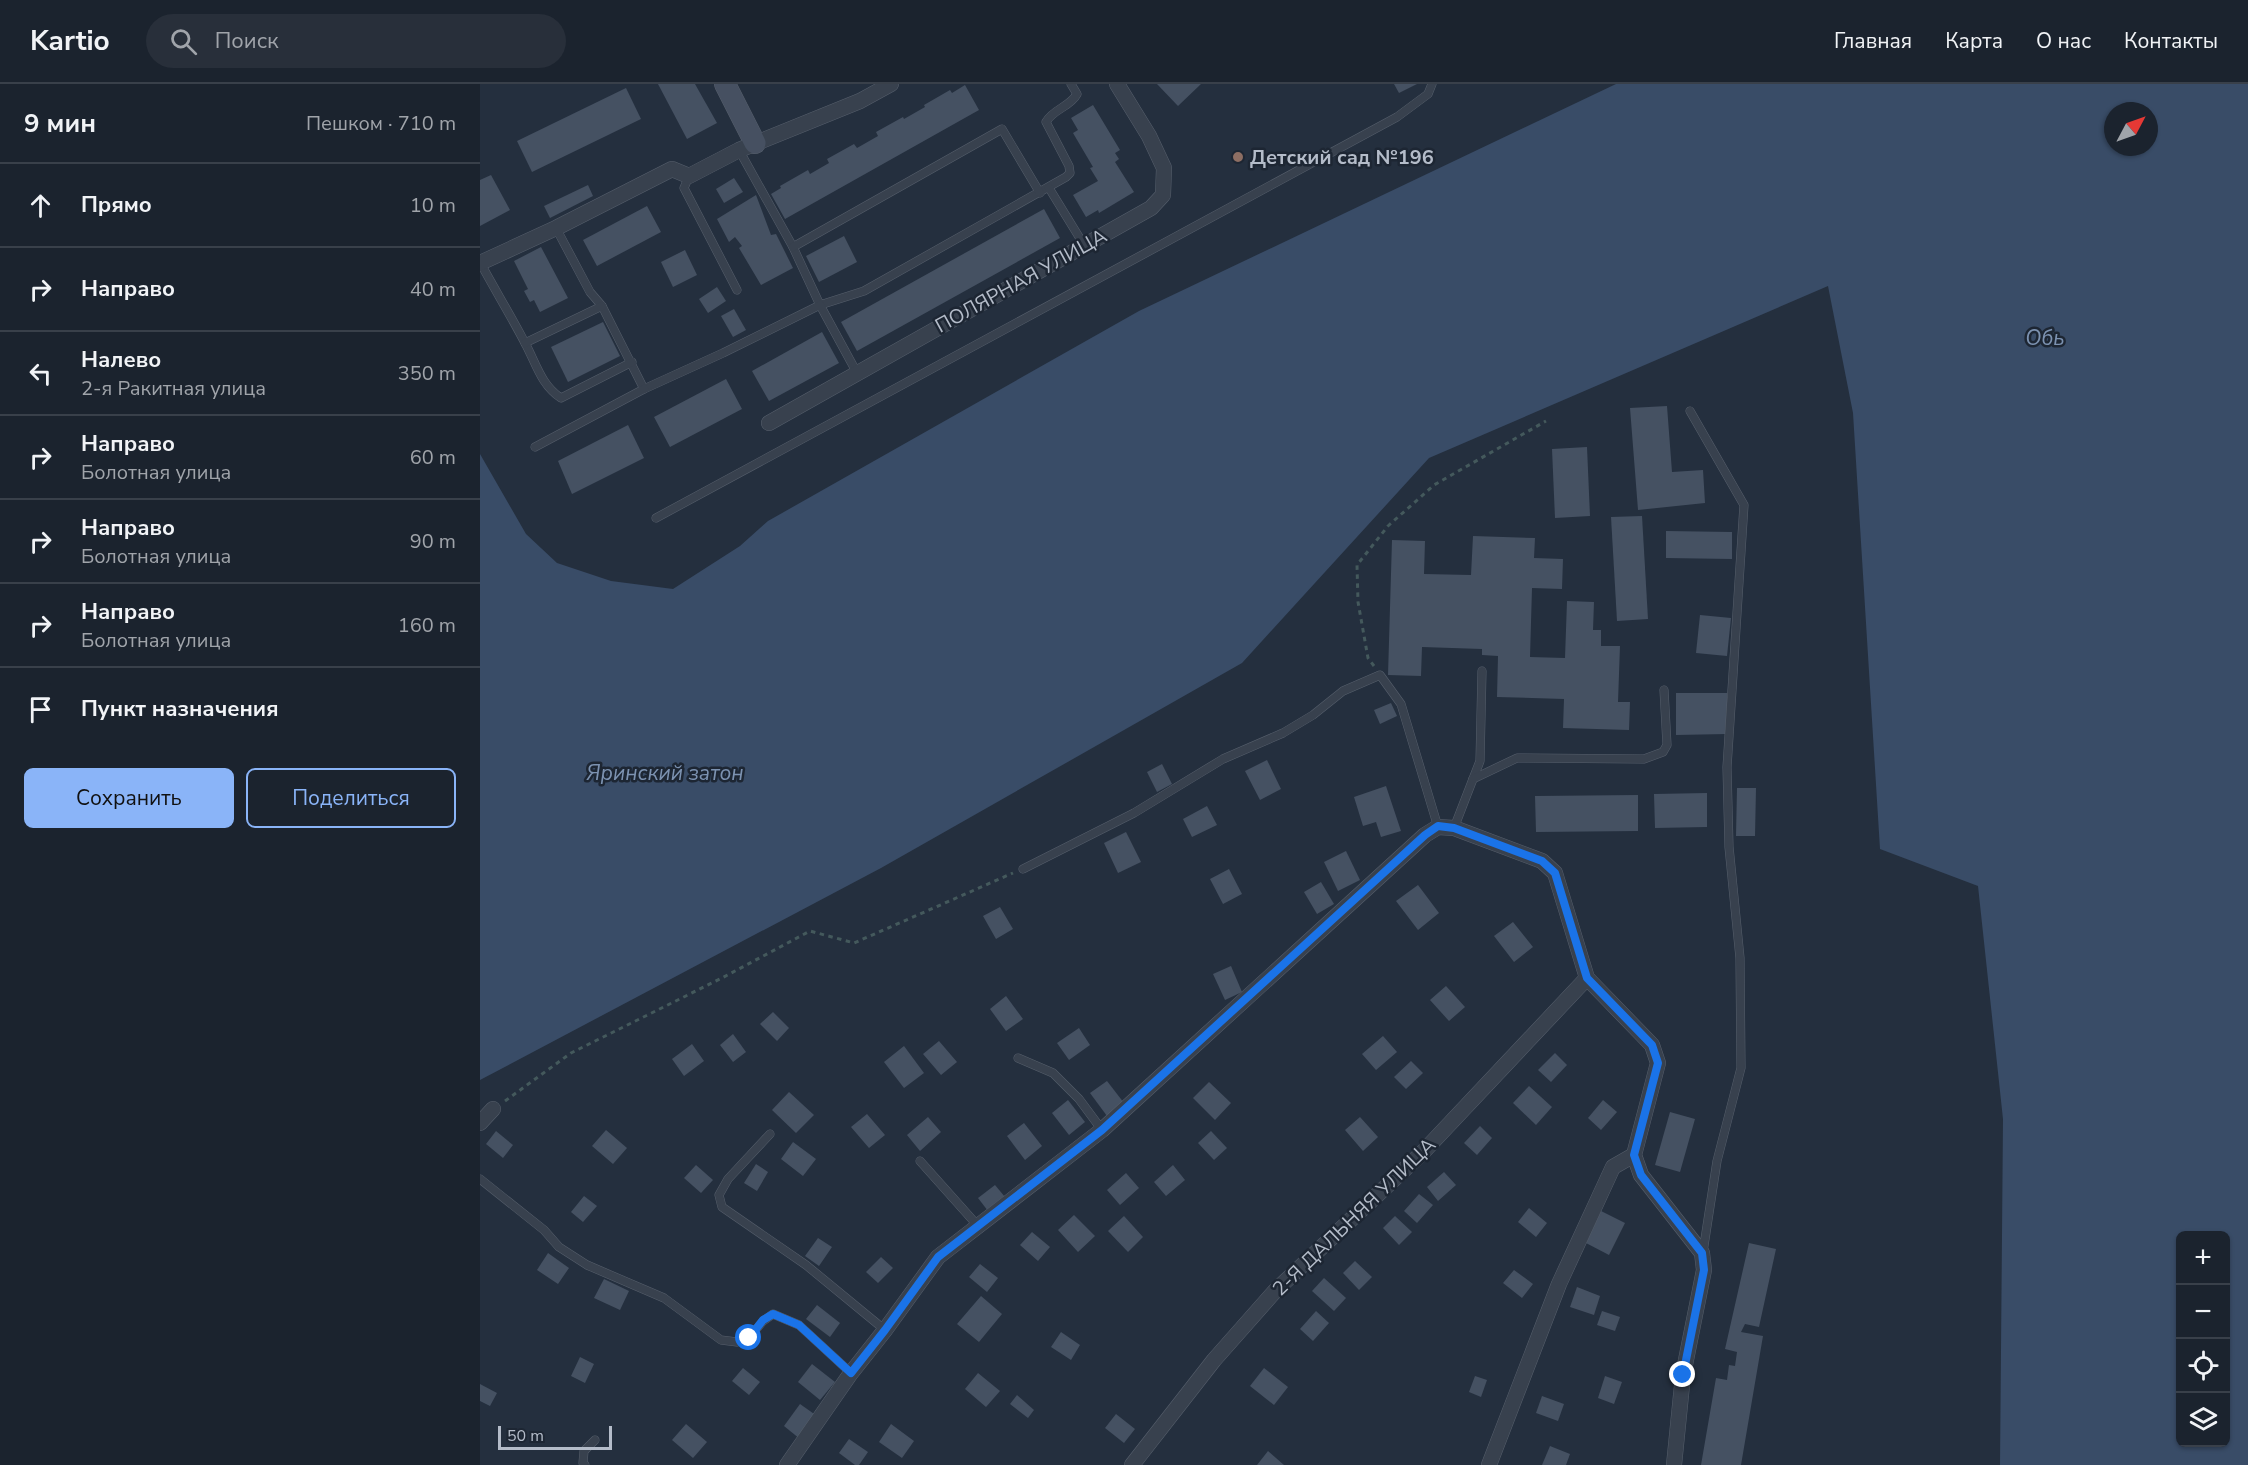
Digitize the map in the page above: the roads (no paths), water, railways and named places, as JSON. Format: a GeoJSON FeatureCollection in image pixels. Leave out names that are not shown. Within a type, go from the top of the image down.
{"type":"FeatureCollection","features":[{"type":"Feature","properties":{"kind":"street"},"geometry":{"type":"LineString","coordinates":[[725,84],[747,147]]}},
{"type":"Feature","properties":{"kind":"street"},"geometry":{"type":"LineString","coordinates":[[480,263],[556,228],[672,169],[689,176],[747,147],[860,100],[891,84]]}},
{"type":"Feature","properties":{"kind":"street","name":"ПОЛЯРНАЯ УЛИЦА"},"geometry":{"type":"LineString","coordinates":[[769,423],[1151,208],[1163,195],[1164,168],[1149,136],[1117,84]]}},
{"type":"Feature","properties":{"kind":"street"},"geometry":{"type":"LineString","coordinates":[[787,1465],[851,1373],[938,1257],[1102,1130],[1425,835],[1438,826],[1454,828],[1542,861],[1555,873],[1587,978],[1652,1045],[1658,1063],[1634,1155],[1641,1175],[1702,1253],[1704,1270],[1683,1375],[1674,1465]]}},
{"type":"Feature","properties":{"kind":"street","name":"2-Я ДАЛЬНЯЯ УЛИЦА"},"geometry":{"type":"LineString","coordinates":[[1132,1465],[1214,1360],[1275,1291],[1424,1150],[1587,978]]}},
{"type":"Feature","properties":{"kind":"street"},"geometry":{"type":"LineString","coordinates":[[480,1123],[493,1109]]}},
{"type":"Feature","properties":{"kind":"street"},"geometry":{"type":"LineString","coordinates":[[1490,1465],[1559,1284],[1614,1167],[1634,1155]]}},
{"type":"Feature","properties":{"kind":"lane"},"geometry":{"type":"LineString","coordinates":[[535,447],[644,388],[723,353],[820,305],[864,291],[1066,177],[1070,173],[1069,166],[1046,122],[1049,115],[1074,100],[1077,94],[1071,84]]}},
{"type":"Feature","properties":{"kind":"lane"},"geometry":{"type":"LineString","coordinates":[[656,518],[1397,117],[1428,94],[1432,84]]}},
{"type":"Feature","properties":{"kind":"lane"},"geometry":{"type":"LineString","coordinates":[[793,248],[1002,129],[1040,193]]}},
{"type":"Feature","properties":{"kind":"lane"},"geometry":{"type":"LineString","coordinates":[[747,147],[820,305],[857,373]]}},
{"type":"Feature","properties":{"kind":"lane"},"geometry":{"type":"LineString","coordinates":[[689,176],[684,188],[737,290]]}},
{"type":"Feature","properties":{"kind":"lane"},"geometry":{"type":"LineString","coordinates":[[1049,188],[1084,245]]}},
{"type":"Feature","properties":{"kind":"lane"},"geometry":{"type":"LineString","coordinates":[[556,228],[590,292],[602,306],[644,388]]}},
{"type":"Feature","properties":{"kind":"lane"},"geometry":{"type":"LineString","coordinates":[[480,263],[525,343],[544,383],[561,398],[632,362]]}},
{"type":"Feature","properties":{"kind":"lane"},"geometry":{"type":"LineString","coordinates":[[525,343],[602,306]]}},
{"type":"Feature","properties":{"kind":"lane"},"geometry":{"type":"LineString","coordinates":[[1690,411],[1744,505],[1727,767],[1729,847],[1740,957],[1741,1068],[1717,1161],[1702,1253]]}},
{"type":"Feature","properties":{"kind":"lane"},"geometry":{"type":"LineString","coordinates":[[1454,828],[1480,761],[1482,671]]}},
{"type":"Feature","properties":{"kind":"lane"},"geometry":{"type":"LineString","coordinates":[[1023,869],[1134,813],[1223,759],[1283,733],[1313,715],[1343,691],[1380,675],[1401,704],[1438,826]]}},
{"type":"Feature","properties":{"kind":"lane"},"geometry":{"type":"LineString","coordinates":[[1473,779],[1517,758],[1644,759],[1663,752],[1666,745],[1664,690]]}},
{"type":"Feature","properties":{"kind":"lane"},"geometry":{"type":"LineString","coordinates":[[1018,1058],[1053,1073],[1079,1099],[1102,1130]]}},
{"type":"Feature","properties":{"kind":"lane"},"geometry":{"type":"LineString","coordinates":[[770,1134],[728,1179],[719,1196],[722,1207],[806,1265],[885,1330]]}},
{"type":"Feature","properties":{"kind":"lane"},"geometry":{"type":"LineString","coordinates":[[920,1161],[978,1226]]}},
{"type":"Feature","properties":{"kind":"lane"},"geometry":{"type":"LineString","coordinates":[[480,1179],[544,1230],[559,1248],[587,1265],[664,1298],[721,1340],[737,1342],[749,1338],[763,1320],[773,1314],[799,1325],[851,1373]]}},
{"type":"Feature","properties":{"kind":"lane"},"geometry":{"type":"LineString","coordinates":[[585,1465],[584,1450],[595,1440]]}},
{"type":"Feature","properties":{"kind":"water"},"geometry":{"type":"Polygon","coordinates":[[[1616,84],[2248,84],[2248,1465],[2000,1465],[2003,1119],[1978,886],[1880,849],[1853,413],[1828,286],[1429,458],[1242,663],[881,868],[480,1080],[480,454],[526,534],[557,563],[611,581],[673,589],[740,546],[768,521],[1139,311],[1616,84]]]}},
{"type":"Feature","properties":{"kind":"place","name":"Детский сад №196"},"geometry":{"type":"Point","coordinates":[1238,157]}},
{"type":"Feature","properties":{"kind":"water label","name":"Обь"},"geometry":{"type":"Point","coordinates":[2045,338]}},
{"type":"Feature","properties":{"kind":"water label","name":"Яринский затон"},"geometry":{"type":"Point","coordinates":[665,773]}}]}
